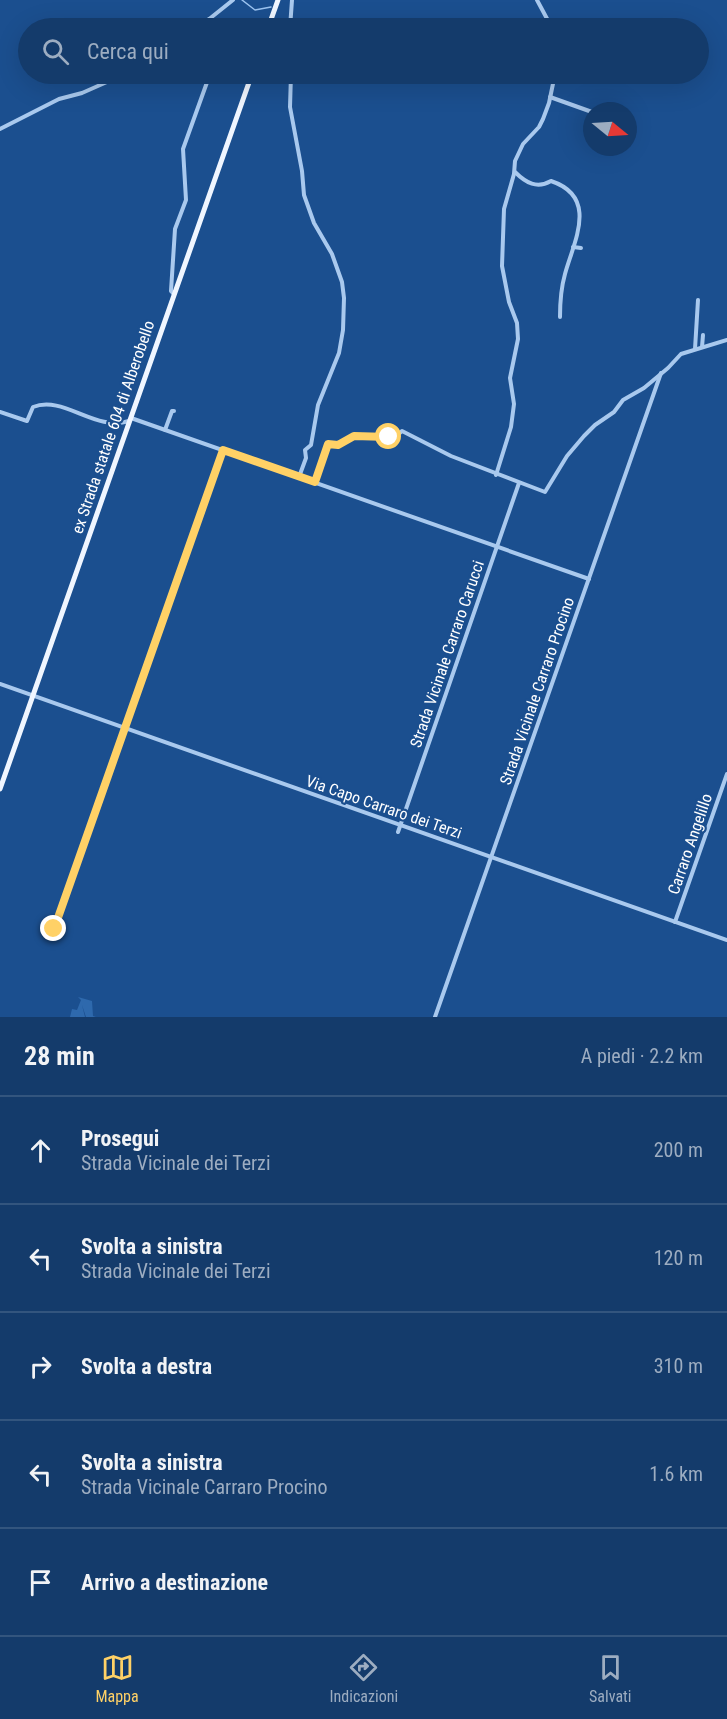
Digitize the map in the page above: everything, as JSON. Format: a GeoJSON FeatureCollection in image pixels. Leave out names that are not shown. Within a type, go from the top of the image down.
{"type":"FeatureCollection","features":[{"type":"Feature","properties":{"kind":"main road"},"geometry":{"type":"LineString","coordinates":[[272,18],[278,0]]}},
{"type":"Feature","properties":{"kind":"main road","name":"ex Strada statale 604 di Alberobello"},"geometry":{"type":"LineString","coordinates":[[0,789],[248,84]]}},
{"type":"Feature","properties":{"kind":"street"},"geometry":{"type":"LineString","coordinates":[[210,18],[233,0]]}},
{"type":"Feature","properties":{"kind":"street"},"geometry":{"type":"LineString","coordinates":[[291,18],[292,0]]}},
{"type":"Feature","properties":{"kind":"street"},"geometry":{"type":"LineString","coordinates":[[537,0],[547,18]]}},
{"type":"Feature","properties":{"kind":"street"},"geometry":{"type":"LineString","coordinates":[[0,129],[59,99],[82,93],[102,84]]}},
{"type":"Feature","properties":{"kind":"street"},"geometry":{"type":"LineString","coordinates":[[174,294],[171,291],[175,229],[186,200],[183,149],[206,84]]}},
{"type":"Feature","properties":{"kind":"street"},"geometry":{"type":"LineString","coordinates":[[291,84],[290,107],[304,195],[314,223],[332,254],[343,284],[344,297],[340,346],[318,405],[311,445],[305,450],[306,458],[299,477]]}},
{"type":"Feature","properties":{"kind":"street"},"geometry":{"type":"LineString","coordinates":[[496,475],[511,427],[514,404],[510,378],[518,339],[517,323],[507,294],[502,261],[503,213],[515,160],[522,146],[538,127],[550,98],[553,84]]}},
{"type":"Feature","properties":{"kind":"street"},"geometry":{"type":"LineString","coordinates":[[550,98],[583,109]]}},
{"type":"Feature","properties":{"kind":"street"},"geometry":{"type":"LineString","coordinates":[[514,172],[533,185],[552,181],[571,192],[581,214],[579,230],[562,286],[560,317]]}},
{"type":"Feature","properties":{"kind":"street"},"geometry":{"type":"LineString","coordinates":[[573,247],[581,248]]}},
{"type":"Feature","properties":{"kind":"street"},"geometry":{"type":"LineString","coordinates":[[570,257],[577,260]]}},
{"type":"Feature","properties":{"kind":"street"},"geometry":{"type":"LineString","coordinates":[[695,350],[698,300]]}},
{"type":"Feature","properties":{"kind":"street"},"geometry":{"type":"LineString","coordinates":[[702,347],[703,334]]}},
{"type":"Feature","properties":{"kind":"street"},"geometry":{"type":"LineString","coordinates":[[315,482],[328,444],[338,445],[354,436],[394,438],[402,431],[451,456],[545,492],[567,456],[588,431],[612,414],[623,399],[644,388],[678,356],[727,340]]}},
{"type":"Feature","properties":{"kind":"street","name":"Strada Vicinale Carraro Procino"},"geometry":{"type":"LineString","coordinates":[[435,1017],[661,373]]}},
{"type":"Feature","properties":{"kind":"street"},"geometry":{"type":"LineString","coordinates":[[0,412],[27,421],[33,407],[47,404],[91,419],[120,424],[130,419],[589,579]]}},
{"type":"Feature","properties":{"kind":"street"},"geometry":{"type":"LineString","coordinates":[[165,430],[172,411],[174,411]]}},
{"type":"Feature","properties":{"kind":"street"},"geometry":{"type":"LineString","coordinates":[[54,929],[223,450]]}},
{"type":"Feature","properties":{"kind":"street","name":"Strada Vicinale Carraro Carucci"},"geometry":{"type":"LineString","coordinates":[[398,832],[519,483]]}},
{"type":"Feature","properties":{"kind":"street","name":"Via Capo Carraro dei Terzi"},"geometry":{"type":"LineString","coordinates":[[0,684],[727,940]]}},
{"type":"Feature","properties":{"kind":"street","name":"Carraro Angelillo"},"geometry":{"type":"LineString","coordinates":[[675,922],[727,774]]}},
{"type":"Feature","properties":{"kind":"shaded area"},"geometry":{"type":"Polygon","coordinates":[[[78,997],[92,1001],[93,1016],[96,1017],[86,1017],[82,1005],[85,1017],[70,1017],[72,1009],[77,1010],[81,1000],[78,997]]]}},
{"type":"Feature","properties":{"kind":"waterway"},"geometry":{"type":"LineString","coordinates":[[242,0],[255,10],[271,7]]}},
{"type":"Feature","properties":{"kind":"route"},"geometry":{"type":"LineString","coordinates":[[54,929],[223,450],[315,482],[328,444],[336,446],[354,436],[389,437]]}}]}
